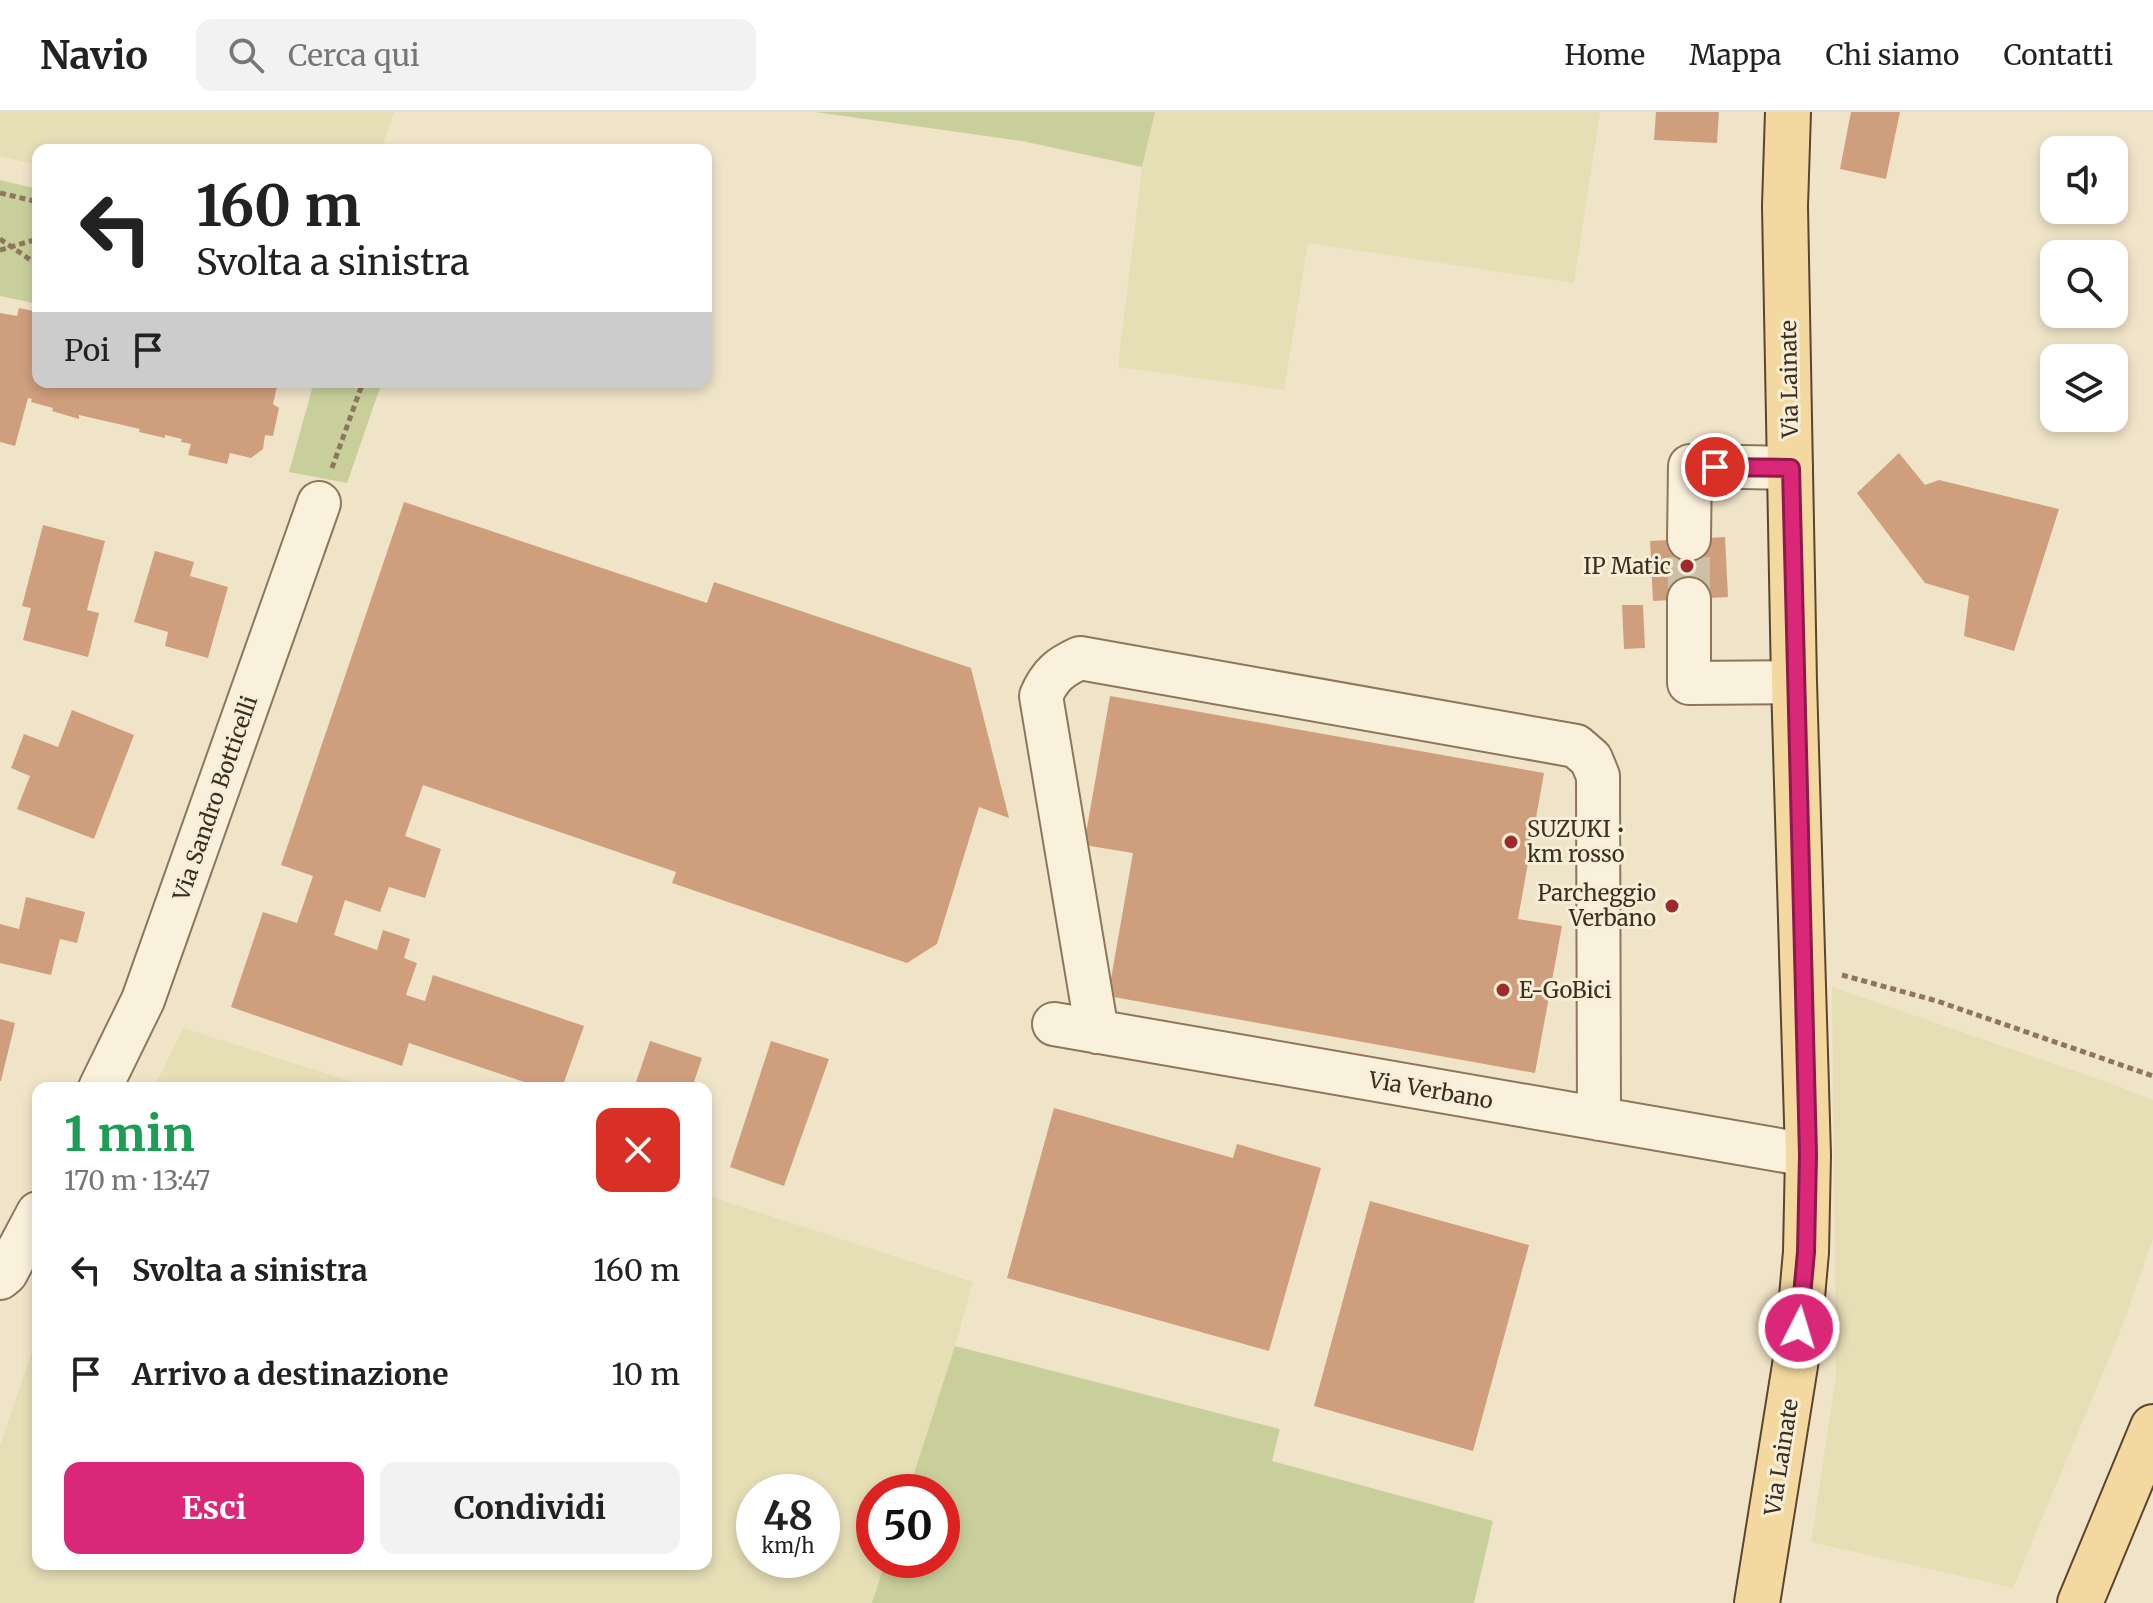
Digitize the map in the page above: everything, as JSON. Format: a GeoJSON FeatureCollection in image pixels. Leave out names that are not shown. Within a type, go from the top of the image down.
{"type":"FeatureCollection","features":[{"type":"Feature","properties":{"kind":"main road","name":"Via Lainate"},"geometry":{"type":"LineString","coordinates":[[1757,1603],[1797,1353],[1806,1252],[1808,1155],[1794,682],[1785,206],[1788,112]]}},
{"type":"Feature","properties":{"kind":"main road"},"geometry":{"type":"LineString","coordinates":[[2080,1603],[2153,1427]]}},
{"type":"Feature","properties":{"kind":"street"},"geometry":{"type":"LineString","coordinates":[[1689,539],[1690,466],[1791,468]]}},
{"type":"Feature","properties":{"kind":"street","name":"Via Sandro Botticelli"},"geometry":{"type":"LineString","coordinates":[[103,1082],[143,1000],[319,503]]}},
{"type":"Feature","properties":{"kind":"street"},"geometry":{"type":"LineString","coordinates":[[1689,599],[1689,683],[1794,682]]}},
{"type":"Feature","properties":{"kind":"street"},"geometry":{"type":"LineString","coordinates":[[1097,1032],[1041,696],[1049,678],[1061,667],[1080,658],[1576,746],[1591,759],[1598,776],[1599,1119]]}},
{"type":"Feature","properties":{"kind":"street","name":"Via Verbano"},"geometry":{"type":"LineString","coordinates":[[1054,1024],[1808,1155]]}},
{"type":"Feature","properties":{"kind":"street"},"geometry":{"type":"LineString","coordinates":[[0,1278],[6,1273],[32,1224]]}},
{"type":"Feature","properties":{"kind":"path"},"geometry":{"type":"LineString","coordinates":[[0,193],[32,201]]}},
{"type":"Feature","properties":{"kind":"path"},"geometry":{"type":"LineString","coordinates":[[0,239],[32,261]]}},
{"type":"Feature","properties":{"kind":"path"},"geometry":{"type":"LineString","coordinates":[[0,250],[32,241]]}},
{"type":"Feature","properties":{"kind":"path"},"geometry":{"type":"LineString","coordinates":[[319,503],[361,388]]}},
{"type":"Feature","properties":{"kind":"path"},"geometry":{"type":"LineString","coordinates":[[1803,963],[1937,1001],[2153,1076]]}},
{"type":"Feature","properties":{"kind":"shaded area"},"geometry":{"type":"Polygon","coordinates":[[[0,112],[394,112],[383,144],[32,144],[32,164],[0,156],[0,112]]]}},
{"type":"Feature","properties":{"kind":"shaded area"},"geometry":{"type":"Polygon","coordinates":[[[1155,112],[1600,112],[1574,283],[1308,243],[1284,390],[1118,367],[1142,167],[1155,112]]]}},
{"type":"Feature","properties":{"kind":"shaded area"},"geometry":{"type":"Polygon","coordinates":[[[1832,987],[2153,1100],[2153,1239],[2120,1332],[2013,1588],[1811,1542],[1836,1376],[1832,987]]]}},
{"type":"Feature","properties":{"kind":"shaded area"},"geometry":{"type":"Polygon","coordinates":[[[183,1028],[353,1082],[157,1082],[183,1028]]]}},
{"type":"Feature","properties":{"kind":"shaded area"},"geometry":{"type":"Polygon","coordinates":[[[712,1197],[973,1282],[914,1474],[856,1474],[856,1578],[880,1578],[872,1603],[0,1603],[0,1446],[32,1352],[32,1570],[712,1570],[712,1197]]]}},
{"type":"Feature","properties":{"kind":"green space"},"geometry":{"type":"Polygon","coordinates":[[[815,112],[1155,112],[1142,167],[1022,141],[815,112]]]}},
{"type":"Feature","properties":{"kind":"green space"},"geometry":{"type":"Polygon","coordinates":[[[0,180],[32,188],[32,303],[0,296],[0,180]]]}},
{"type":"Feature","properties":{"kind":"green space"},"geometry":{"type":"Polygon","coordinates":[[[312,388],[380,388],[347,483],[289,472],[312,388]]]}},
{"type":"Feature","properties":{"kind":"green space"},"geometry":{"type":"Polygon","coordinates":[[[955,1346],[1280,1429],[1272,1461],[1493,1521],[1474,1603],[872,1603],[880,1578],[960,1578],[960,1474],[914,1474],[955,1346]]]}},
{"type":"Feature","properties":{"kind":"building"},"geometry":{"type":"Polygon","coordinates":[[[1656,112],[1719,112],[1717,143],[1654,140],[1656,112]]]}},
{"type":"Feature","properties":{"kind":"building"},"geometry":{"type":"Polygon","coordinates":[[[1851,112],[1900,112],[1886,179],[1840,169],[1851,112]]]}},
{"type":"Feature","properties":{"kind":"building"},"geometry":{"type":"Polygon","coordinates":[[[19,308],[32,311],[32,388],[277,388],[273,404],[279,408],[273,436],[265,435],[263,449],[251,458],[230,453],[227,464],[188,455],[191,444],[181,442],[182,439],[139,432],[140,429],[79,415],[79,419],[52,411],[53,408],[31,402],[32,399],[28,398],[15,446],[0,442],[0,313],[17,316],[19,308]]]}},
{"type":"Feature","properties":{"kind":"building"},"geometry":{"type":"Polygon","coordinates":[[[1899,453],[1925,485],[1939,480],[2059,509],[2014,651],[1964,636],[1969,596],[1925,583],[1857,493],[1899,453]]]}},
{"type":"Feature","properties":{"kind":"building"},"geometry":{"type":"Polygon","coordinates":[[[404,502],[707,603],[714,582],[971,668],[1009,818],[979,807],[937,944],[907,963],[672,883],[676,872],[423,785],[405,836],[441,849],[425,898],[389,887],[380,912],[345,900],[334,935],[377,950],[383,930],[410,939],[404,958],[417,963],[406,995],[425,1001],[433,975],[584,1026],[564,1082],[524,1082],[409,1043],[402,1066],[231,1007],[263,912],[297,923],[313,876],[281,865],[404,502]]]}},
{"type":"Feature","properties":{"kind":"building"},"geometry":{"type":"Polygon","coordinates":[[[43,525],[105,541],[87,610],[99,613],[88,657],[23,640],[31,608],[22,606],[43,525]]]}},
{"type":"Feature","properties":{"kind":"building"},"geometry":{"type":"Polygon","coordinates":[[[1725,537],[1728,597],[1653,601],[1650,541],[1725,537]]]}},
{"type":"Feature","properties":{"kind":"building"},"geometry":{"type":"Polygon","coordinates":[[[155,551],[194,562],[190,576],[228,587],[208,658],[165,646],[168,632],[134,622],[155,551]]]}},
{"type":"Feature","properties":{"kind":"building"},"geometry":{"type":"Polygon","coordinates":[[[1622,605],[1643,605],[1645,648],[1624,649],[1622,605]]]}},
{"type":"Feature","properties":{"kind":"building"},"geometry":{"type":"Polygon","coordinates":[[[1110,696],[1544,773],[1518,919],[1562,926],[1535,1073],[1108,996],[1133,853],[1084,845],[1110,696]]]}},
{"type":"Feature","properties":{"kind":"building"},"geometry":{"type":"Polygon","coordinates":[[[72,710],[134,735],[94,839],[17,809],[30,776],[11,768],[24,734],[58,747],[72,710]]]}},
{"type":"Feature","properties":{"kind":"building"},"geometry":{"type":"Polygon","coordinates":[[[26,897],[85,912],[77,943],[60,939],[51,975],[0,963],[0,924],[19,929],[26,897]]]}},
{"type":"Feature","properties":{"kind":"building"},"geometry":{"type":"Polygon","coordinates":[[[0,1019],[15,1023],[1,1081],[0,1081],[0,1019]]]}},
{"type":"Feature","properties":{"kind":"building"},"geometry":{"type":"Polygon","coordinates":[[[650,1041],[702,1058],[694,1082],[636,1082],[650,1041]]]}},
{"type":"Feature","properties":{"kind":"building"},"geometry":{"type":"Polygon","coordinates":[[[771,1041],[829,1059],[784,1186],[730,1167],[771,1041]]]}},
{"type":"Feature","properties":{"kind":"building"},"geometry":{"type":"Polygon","coordinates":[[[1054,1108],[1233,1158],[1237,1144],[1321,1168],[1269,1351],[1007,1278],[1054,1108]]]}},
{"type":"Feature","properties":{"kind":"building"},"geometry":{"type":"Polygon","coordinates":[[[1370,1201],[1529,1245],[1473,1451],[1314,1406],[1370,1201]]]}},
{"type":"Feature","properties":{"kind":"tunnel"},"geometry":{"type":"LineString","coordinates":[[1689,539],[1689,599]]}},
{"type":"Feature","properties":{"kind":"place","name":"IP Matic"},"geometry":{"type":"Point","coordinates":[1687,566]}},
{"type":"Feature","properties":{"kind":"place","name":"SUZUKI • km rosso"},"geometry":{"type":"Point","coordinates":[1511,842]}},
{"type":"Feature","properties":{"kind":"place","name":"Parcheggio Verbano"},"geometry":{"type":"Point","coordinates":[1672,906]}},
{"type":"Feature","properties":{"kind":"place","name":"E-GoBici"},"geometry":{"type":"Point","coordinates":[1503,990]}},
{"type":"Feature","properties":{"kind":"route"},"geometry":{"type":"LineString","coordinates":[[1715,467],[1791,468],[1808,1155],[1806,1252],[1799,1328]]}}]}
